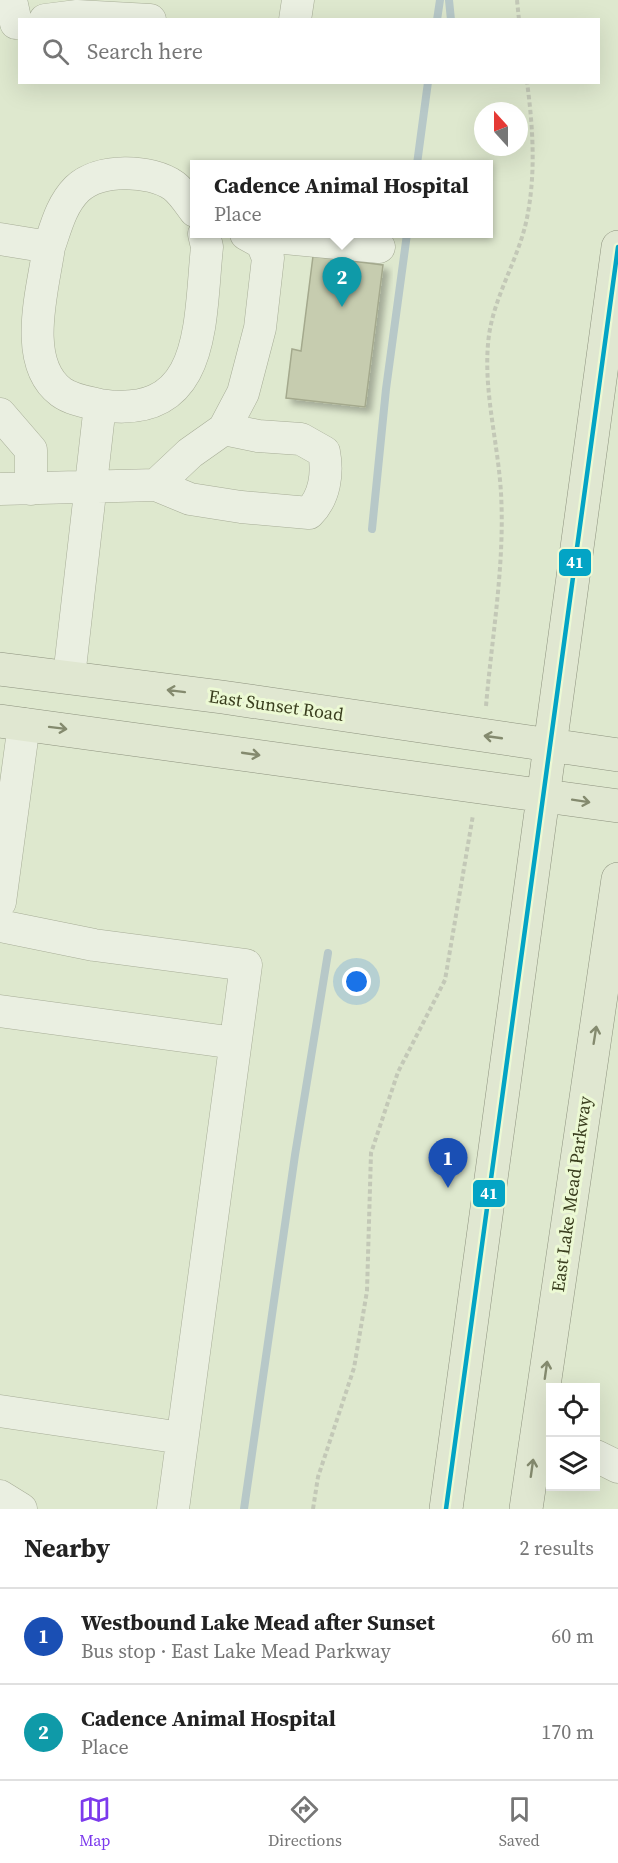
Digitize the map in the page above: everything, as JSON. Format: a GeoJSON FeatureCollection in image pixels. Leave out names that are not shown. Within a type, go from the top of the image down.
{"type":"FeatureCollection","features":[{"type":"Feature","properties":{"kind":"main road"},"geometry":{"type":"LineString","coordinates":[[446,1509],[618,247]]}},
{"type":"Feature","properties":{"kind":"main road","name":"East Sunset Road"},"geometry":{"type":"LineString","coordinates":[[0,669],[618,755]]}},
{"type":"Feature","properties":{"kind":"main road"},"geometry":{"type":"LineString","coordinates":[[12,722],[618,806]]}},
{"type":"Feature","properties":{"kind":"main road","name":"East Lake Mead Parkway"},"geometry":{"type":"LineString","coordinates":[[526,1509],[544,1431],[618,879]]}},
{"type":"Feature","properties":{"kind":"street"},"geometry":{"type":"LineString","coordinates":[[295,18],[298,0]]}},
{"type":"Feature","properties":{"kind":"street"},"geometry":{"type":"LineString","coordinates":[[18,18],[77,16],[114,18]]}},
{"type":"Feature","properties":{"kind":"street"},"geometry":{"type":"LineString","coordinates":[[190,205],[174,186],[160,180],[136,175],[112,175],[92,180],[77,189],[60,212],[49,247],[36,342],[49,379],[62,392],[79,400],[124,409],[148,405],[181,381],[190,365],[196,342],[207,247],[205,238]]}},
{"type":"Feature","properties":{"kind":"street"},"geometry":{"type":"LineString","coordinates":[[156,485],[190,453],[224,429],[243,393],[260,328],[268,258],[262,243],[255,238]]}},
{"type":"Feature","properties":{"kind":"street"},"geometry":{"type":"LineString","coordinates":[[289,238],[379,247]]}},
{"type":"Feature","properties":{"kind":"street"},"geometry":{"type":"LineString","coordinates":[[0,239],[49,247]]}},
{"type":"Feature","properties":{"kind":"street"},"geometry":{"type":"LineString","coordinates":[[69,677],[100,405]]}},
{"type":"Feature","properties":{"kind":"street"},"geometry":{"type":"LineString","coordinates":[[0,414],[31,450],[33,459],[31,489]]}},
{"type":"Feature","properties":{"kind":"street"},"geometry":{"type":"LineString","coordinates":[[0,489],[156,485],[190,499],[241,507],[309,513],[316,507],[323,491],[327,465],[324,452],[301,439],[258,436],[224,429]]}},
{"type":"Feature","properties":{"kind":"street"},"geometry":{"type":"LineString","coordinates":[[0,902],[12,722]]}},
{"type":"Feature","properties":{"kind":"street"},"geometry":{"type":"LineString","coordinates":[[0,926],[94,945],[246,965],[172,1509]]}},
{"type":"Feature","properties":{"kind":"street"},"geometry":{"type":"LineString","coordinates":[[0,1011],[235,1042]]}},
{"type":"Feature","properties":{"kind":"street"},"geometry":{"type":"LineString","coordinates":[[0,1411],[182,1438]]}},
{"type":"Feature","properties":{"kind":"street"},"geometry":{"type":"LineString","coordinates":[[600,1458],[618,1467]]}},
{"type":"Feature","properties":{"kind":"street"},"geometry":{"type":"LineString","coordinates":[[0,1496],[21,1509]]}},
{"type":"Feature","properties":{"kind":"path"},"geometry":{"type":"LineString","coordinates":[[517,0],[519,18]]}},
{"type":"Feature","properties":{"kind":"building"},"geometry":{"type":"Polygon","coordinates":[[[313,256],[383,265],[365,407],[286,398],[292,349],[301,351],[313,256]]]}},
{"type":"Feature","properties":{"kind":"waterway"},"geometry":{"type":"LineString","coordinates":[[437,18],[440,0]]}},
{"type":"Feature","properties":{"kind":"waterway"},"geometry":{"type":"LineString","coordinates":[[449,0],[451,18]]}},
{"type":"Feature","properties":{"kind":"waterway"},"geometry":{"type":"LineString","coordinates":[[418,160],[428,84]]}},
{"type":"Feature","properties":{"kind":"waterway"},"geometry":{"type":"LineString","coordinates":[[372,529],[386,389],[406,238]]}},
{"type":"Feature","properties":{"kind":"waterway"},"geometry":{"type":"LineString","coordinates":[[244,1509],[295,1155],[328,953]]}},
{"type":"Feature","properties":{"kind":"transit line","name":"41"},"geometry":{"type":"LineString","coordinates":[[446,1509],[618,247]]}},
{"type":"Feature","properties":{"kind":"place","name":"Cadence Animal Hospital"},"geometry":{"type":"Point","coordinates":[342,307]}},
{"type":"Feature","properties":{"kind":"place","name":"Westbound Lake Mead after Sunset"},"geometry":{"type":"Point","coordinates":[448,1188]}}]}
